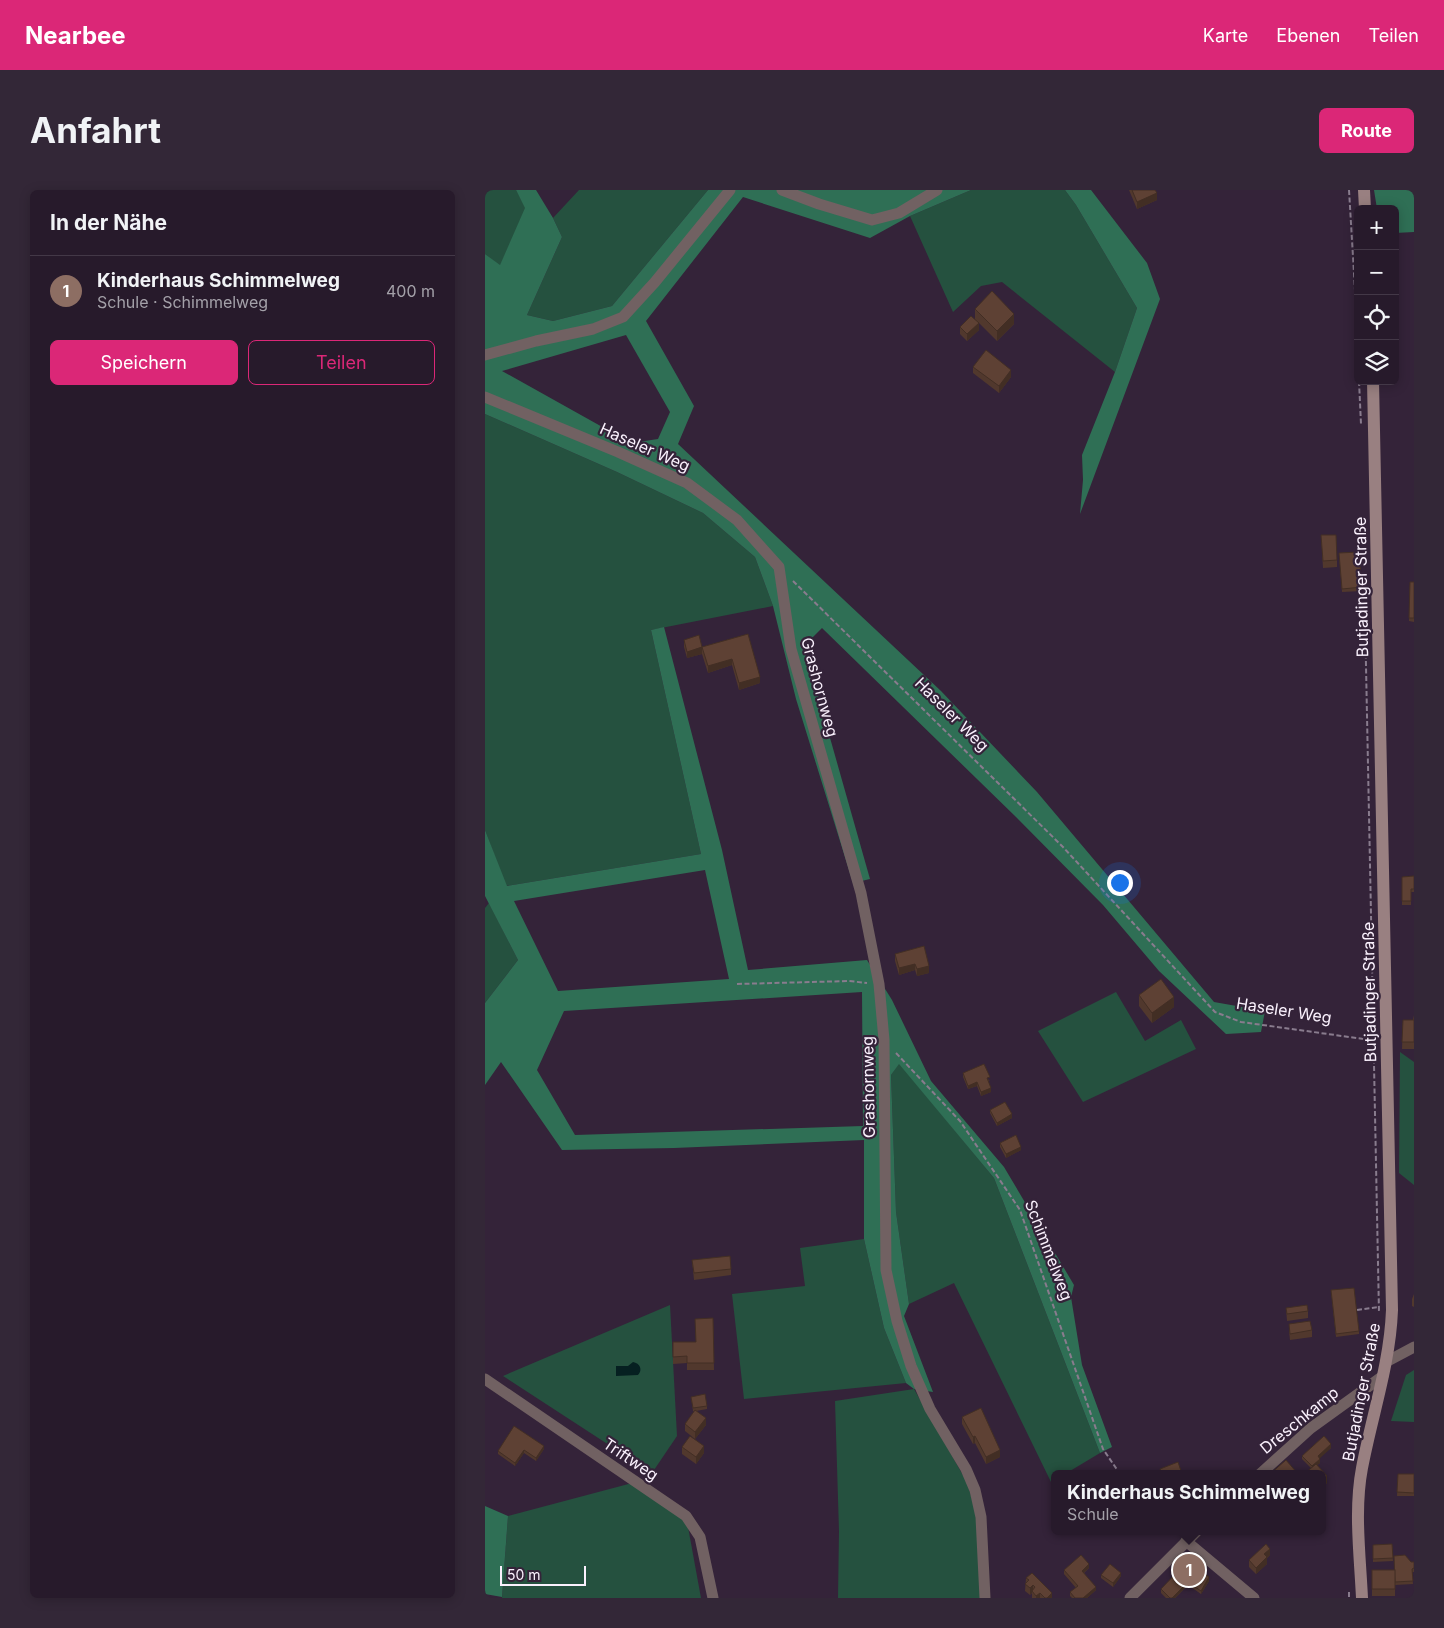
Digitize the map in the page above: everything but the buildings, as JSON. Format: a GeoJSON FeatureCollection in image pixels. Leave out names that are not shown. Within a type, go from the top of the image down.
{"type":"FeatureCollection","features":[{"type":"Feature","properties":{"kind":"street"},"geometry":{"type":"LineString","coordinates":[[485,355],[528,343],[593,329],[623,317],[655,282],[730,190]]}},
{"type":"Feature","properties":{"kind":"street"},"geometry":{"type":"LineString","coordinates":[[782,190],[819,204],[872,220],[899,213],[937,190]]}},
{"type":"Feature","properties":{"kind":"street"},"geometry":{"type":"LineString","coordinates":[[1363,190],[1365,205]]}},
{"type":"Feature","properties":{"kind":"street","name":"Butjadinger Straße"},"geometry":{"type":"LineString","coordinates":[[1362,1598],[1358,1515],[1359,1492],[1362,1469],[1391,1336],[1387,1042],[1373,385]]}},
{"type":"Feature","properties":{"kind":"street","name":"Haseler Weg"},"geometry":{"type":"LineString","coordinates":[[485,397],[687,483],[737,520],[779,567]]}},
{"type":"Feature","properties":{"kind":"street","name":"Grashornweg"},"geometry":{"type":"LineString","coordinates":[[779,567],[791,649],[861,893],[879,984],[884,1040],[886,1270],[897,1321],[911,1366],[930,1409],[966,1469],[975,1490],[981,1517],[985,1598]]}},
{"type":"Feature","properties":{"kind":"street"},"geometry":{"type":"LineString","coordinates":[[1386,1362],[1414,1347]]}},
{"type":"Feature","properties":{"kind":"street","name":"Dreschkamp"},"geometry":{"type":"LineString","coordinates":[[1264,1470],[1311,1428],[1383,1376]]}},
{"type":"Feature","properties":{"kind":"street","name":"Triftweg"},"geometry":{"type":"LineString","coordinates":[[485,1379],[686,1516],[700,1537],[713,1598]]}},
{"type":"Feature","properties":{"kind":"street"},"geometry":{"type":"LineString","coordinates":[[1131,1598],[1193,1535]]}},
{"type":"Feature","properties":{"kind":"street"},"geometry":{"type":"LineString","coordinates":[[1186,1541],[1254,1598]]}},
{"type":"Feature","properties":{"kind":"path"},"geometry":{"type":"LineString","coordinates":[[1349,190],[1355,295]]}},
{"type":"Feature","properties":{"kind":"path"},"geometry":{"type":"LineString","coordinates":[[1359,385],[1361,426]]}},
{"type":"Feature","properties":{"kind":"path","name":"Haseler Weg"},"geometry":{"type":"LineString","coordinates":[[793,581],[1063,847],[1215,1012],[1241,1022],[1387,1042]]}},
{"type":"Feature","properties":{"kind":"path"},"geometry":{"type":"LineString","coordinates":[[1366,612],[1364,620],[1379,1316]]}},
{"type":"Feature","properties":{"kind":"path"},"geometry":{"type":"LineString","coordinates":[[737,984],[849,981],[879,984]]}},
{"type":"Feature","properties":{"kind":"path","name":"Schimmelweg"},"geometry":{"type":"LineString","coordinates":[[884,1040],[960,1121],[1020,1210],[1103,1449],[1117,1470]]}},
{"type":"Feature","properties":{"kind":"path"},"geometry":{"type":"LineString","coordinates":[[1357,1310],[1379,1307]]}},
{"type":"Feature","properties":{"kind":"path"},"geometry":{"type":"LineString","coordinates":[[1348,1589],[1349,1598]]}},
{"type":"Feature","properties":{"kind":"green space"},"geometry":{"type":"Polygon","coordinates":[[[485,190],[516,190],[526,208],[500,266],[485,254],[485,190]]]}},
{"type":"Feature","properties":{"kind":"green space"},"geometry":{"type":"Polygon","coordinates":[[[516,190],[536,190],[562,237],[527,315],[553,321],[612,306],[708,190],[971,190],[910,216],[870,238],[743,197],[646,321],[694,406],[678,444],[941,691],[1037,792],[1214,1002],[1265,1011],[1261,1032],[1226,1034],[1159,971],[1103,905],[1016,817],[822,628],[804,646],[870,879],[853,883],[796,699],[773,606],[755,557],[703,513],[617,472],[485,414],[485,254],[500,265],[525,208],[516,190]],[[626,335],[502,371],[631,443],[658,439],[670,412],[626,335]]]}},
{"type":"Feature","properties":{"kind":"green space"},"geometry":{"type":"Polygon","coordinates":[[[579,190],[708,190],[612,306],[553,321],[527,315],[562,237],[553,218],[579,190]]]}},
{"type":"Feature","properties":{"kind":"green space"},"geometry":{"type":"Polygon","coordinates":[[[971,190],[1065,190],[1076,205],[1137,308],[1115,372],[1002,282],[981,286],[953,312],[910,216],[971,190]]]}},
{"type":"Feature","properties":{"kind":"green space"},"geometry":{"type":"Polygon","coordinates":[[[1065,190],[1091,190],[1147,263],[1160,299],[1080,514],[1083,480],[1082,455],[1115,372],[1137,308],[1076,205],[1065,190]]]}},
{"type":"Feature","properties":{"kind":"green space"},"geometry":{"type":"Polygon","coordinates":[[[1374,190],[1414,190],[1414,232],[1399,233],[1399,205],[1376,205],[1374,190]]]}},
{"type":"Feature","properties":{"kind":"green space"},"geometry":{"type":"Polygon","coordinates":[[[485,414],[617,472],[703,513],[755,557],[773,606],[651,630],[701,854],[506,886],[485,830],[485,414]]]}},
{"type":"Feature","properties":{"kind":"green space"},"geometry":{"type":"Polygon","coordinates":[[[664,627],[722,850],[748,970],[867,960],[892,1000],[931,1081],[1004,1167],[1074,1285],[1071,1297],[1082,1365],[1112,1447],[1100,1453],[994,1178],[899,1064],[891,1075],[896,1212],[909,1304],[904,1316],[933,1392],[914,1389],[906,1383],[884,1328],[864,1239],[864,1140],[674,1148],[562,1150],[501,1062],[485,1085],[485,1003],[518,960],[485,896],[485,830],[507,886],[701,854],[651,630],[664,627]],[[705,870],[514,901],[558,991],[729,979],[705,870]],[[862,992],[564,1011],[537,1070],[575,1135],[863,1126],[862,992]]]}},
{"type":"Feature","properties":{"kind":"green space"},"geometry":{"type":"Polygon","coordinates":[[[489,903],[518,960],[485,1003],[485,908],[489,903]]]}},
{"type":"Feature","properties":{"kind":"green space"},"geometry":{"type":"Polygon","coordinates":[[[1116,992],[1145,1041],[1181,1020],[1196,1049],[1083,1102],[1038,1031],[1116,992]]]}},
{"type":"Feature","properties":{"kind":"green space"},"geometry":{"type":"Polygon","coordinates":[[[1400,1052],[1414,1062],[1414,1185],[1399,1173],[1400,1052]]]}},
{"type":"Feature","properties":{"kind":"green space"},"geometry":{"type":"Polygon","coordinates":[[[899,1063],[994,1178],[1100,1453],[1072,1470],[1051,1470],[1051,1482],[954,1283],[909,1304],[896,1212],[891,1075],[899,1063]]]}},
{"type":"Feature","properties":{"kind":"green space"},"geometry":{"type":"Polygon","coordinates":[[[864,1239],[884,1328],[906,1383],[744,1399],[732,1294],[805,1286],[800,1248],[864,1239]]]}},
{"type":"Feature","properties":{"kind":"green space"},"geometry":{"type":"Polygon","coordinates":[[[670,1305],[677,1436],[652,1473],[503,1376],[670,1305]]]}},
{"type":"Feature","properties":{"kind":"green space"},"geometry":{"type":"Polygon","coordinates":[[[1414,1370],[1414,1422],[1391,1421],[1406,1375],[1414,1370]]]}},
{"type":"Feature","properties":{"kind":"green space"},"geometry":{"type":"Polygon","coordinates":[[[914,1389],[968,1484],[977,1519],[981,1598],[838,1598],[839,1531],[835,1401],[914,1389]]]}},
{"type":"Feature","properties":{"kind":"green space"},"geometry":{"type":"Polygon","coordinates":[[[636,1482],[686,1516],[701,1598],[502,1598],[508,1516],[636,1482]]]}},
{"type":"Feature","properties":{"kind":"green space"},"geometry":{"type":"Polygon","coordinates":[[[485,1506],[508,1516],[502,1597],[485,1594],[485,1506]]]}},
{"type":"Feature","properties":{"kind":"shaded area"},"geometry":{"type":"Polygon","coordinates":[[[633,1362],[640,1367],[638,1375],[616,1376],[616,1366],[628,1366],[633,1362]]]}},
{"type":"Feature","properties":{"kind":"place","name":"Kinderhaus Schimmelweg"},"geometry":{"type":"Point","coordinates":[1189,1570]}}]}
